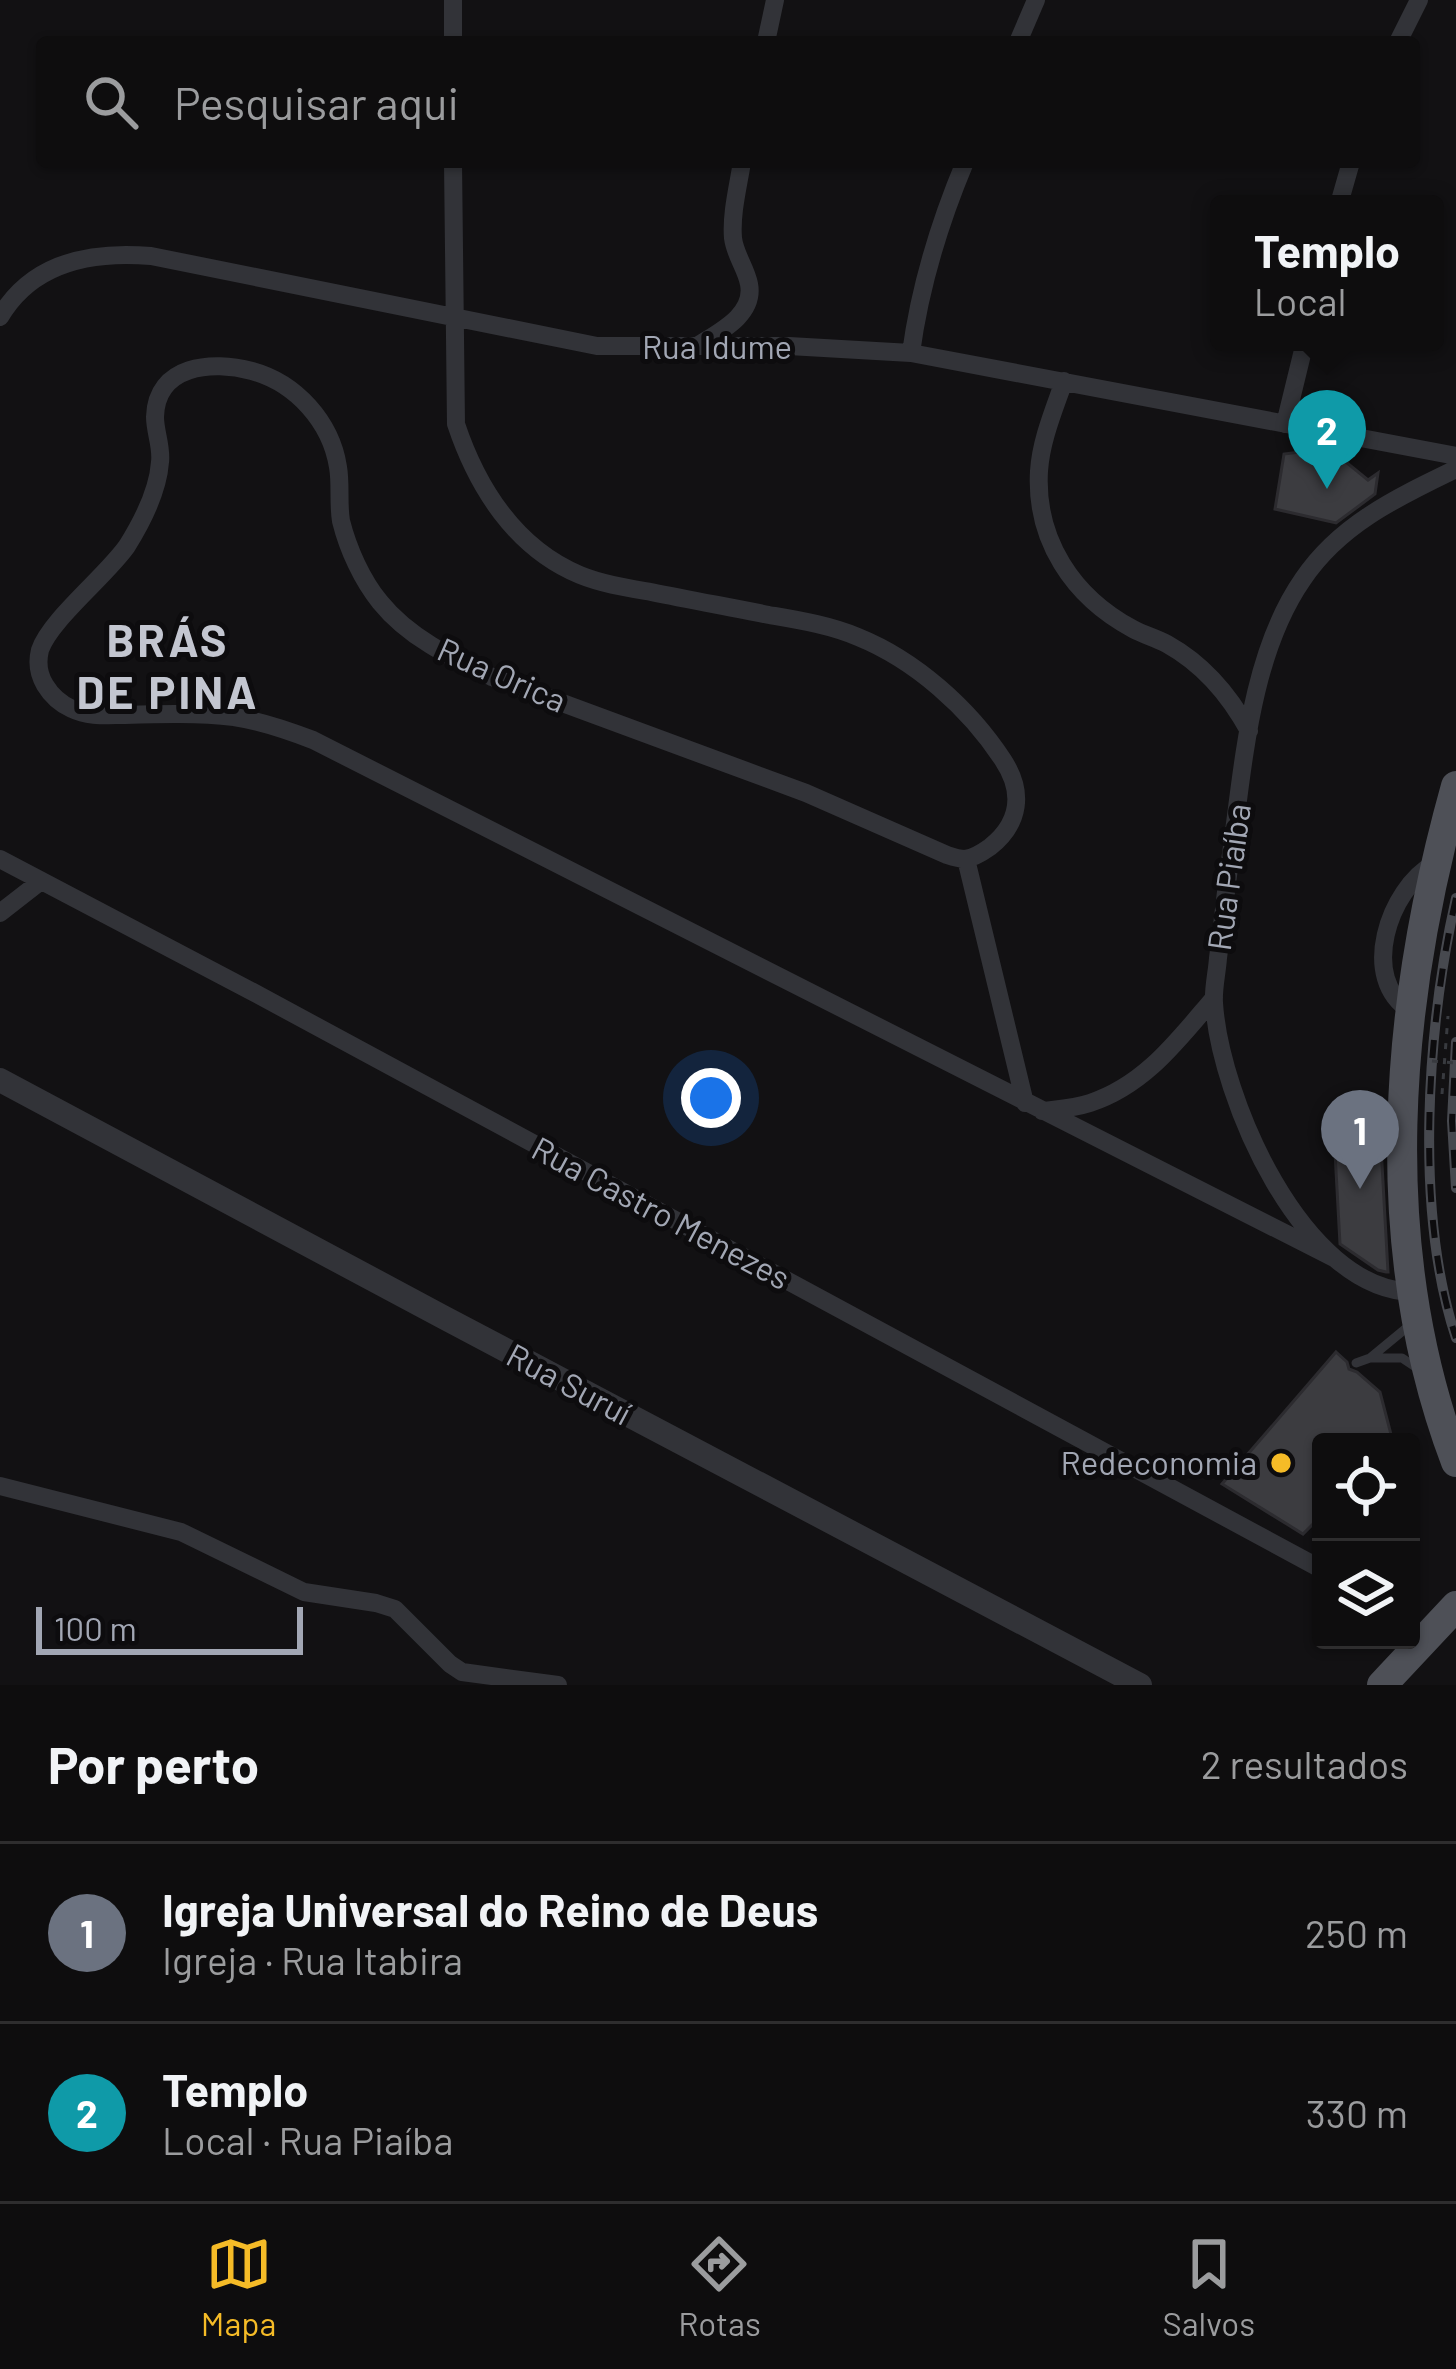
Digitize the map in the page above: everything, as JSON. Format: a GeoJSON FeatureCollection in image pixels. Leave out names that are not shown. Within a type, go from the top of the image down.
{"type":"FeatureCollection","features":[{"type":"Feature","properties":{"kind":"main road"},"geometry":{"type":"LineString","coordinates":[[1456,786],[1423,916],[1405,1076],[1403,1174],[1414,1305],[1428,1376],[1456,1462]]}},
{"type":"Feature","properties":{"kind":"main road"},"geometry":{"type":"LineString","coordinates":[[1382,1685],[1421,1624],[1456,1606]]}},
{"type":"Feature","properties":{"kind":"street"},"geometry":{"type":"LineString","coordinates":[[453,0],[453,36]]}},
{"type":"Feature","properties":{"kind":"street"},"geometry":{"type":"LineString","coordinates":[[767,36],[776,0]]}},
{"type":"Feature","properties":{"kind":"street"},"geometry":{"type":"LineString","coordinates":[[1021,36],[1036,0]]}},
{"type":"Feature","properties":{"kind":"street"},"geometry":{"type":"LineString","coordinates":[[1400,36],[1418,0]]}},
{"type":"Feature","properties":{"kind":"street"},"geometry":{"type":"LineString","coordinates":[[453,168],[456,424],[470,464],[490,500],[514,529],[579,575],[857,636],[905,662],[944,693],[1006,764],[1017,791],[1016,814],[1004,836],[967,859],[1034,1107],[1088,1105],[1120,1090],[1155,1066],[1214,998]]}},
{"type":"Feature","properties":{"kind":"street"},"geometry":{"type":"LineString","coordinates":[[697,346],[738,318],[748,303],[750,286],[732,232],[741,168]]}},
{"type":"Feature","properties":{"kind":"street"},"geometry":{"type":"LineString","coordinates":[[910,353],[926,269],[962,168]]}},
{"type":"Feature","properties":{"kind":"street","name":"Rua Idume"},"geometry":{"type":"LineString","coordinates":[[2,310],[37,278],[60,265],[119,254],[189,262],[597,346],[789,346],[910,353],[1456,456]]}},
{"type":"Feature","properties":{"kind":"street"},"geometry":{"type":"LineString","coordinates":[[1285,424],[1302,351]]}},
{"type":"Feature","properties":{"kind":"street","name":"Rua Orica"},"geometry":{"type":"LineString","coordinates":[[967,859],[947,856],[806,793],[493,676],[412,633],[380,602],[358,567],[341,520],[338,465],[328,433],[307,404],[283,384],[251,370],[210,366],[183,370],[168,380],[155,416],[161,460],[144,514],[127,545],[50,632],[40,651],[38,668],[44,683],[73,710],[92,715],[239,718],[313,740],[1334,1258]]}},
{"type":"Feature","properties":{"kind":"street"},"geometry":{"type":"LineString","coordinates":[[1064,381],[1039,469],[1040,510],[1051,546],[1070,580],[1101,610],[1197,665],[1236,706],[1249,731]]}},
{"type":"Feature","properties":{"kind":"street","name":"Rua Piaíba"},"geometry":{"type":"LineString","coordinates":[[1414,1305],[1334,1258],[1293,1213],[1251,1140],[1217,1032],[1214,998],[1249,731],[1264,663],[1281,616],[1330,546],[1367,514],[1456,469]]}},
{"type":"Feature","properties":{"kind":"street","name":"Rua Castro Menezes"},"geometry":{"type":"LineString","coordinates":[[0,859],[1312,1564]]}},
{"type":"Feature","properties":{"kind":"street"},"geometry":{"type":"LineString","coordinates":[[0,913],[40,881]]}},
{"type":"Feature","properties":{"kind":"street","name":"Rua Suruí"},"geometry":{"type":"LineString","coordinates":[[0,1079],[1140,1685]]}},
{"type":"Feature","properties":{"kind":"street"},"geometry":{"type":"LineString","coordinates":[[0,1486],[182,1532],[304,1592],[394,1609],[462,1672],[557,1685]]}},
{"type":"Feature","properties":{"kind":"lane"},"geometry":{"type":"LineString","coordinates":[[1356,1363],[1401,1335],[1414,1305]]}},
{"type":"Feature","properties":{"kind":"lane"},"geometry":{"type":"LineString","coordinates":[[1370,1358],[1402,1358],[1428,1376]]}},
{"type":"Feature","properties":{"kind":"path"},"geometry":{"type":"LineString","coordinates":[[1442,1094],[1448,1016]]}},
{"type":"Feature","properties":{"kind":"path"},"geometry":{"type":"LineString","coordinates":[[1432,1061],[1456,1063]]}},
{"type":"Feature","properties":{"kind":"building"},"geometry":{"type":"Polygon","coordinates":[[[1284,454],[1332,454],[1368,480],[1378,473],[1375,494],[1336,523],[1275,509],[1284,454]]]}},
{"type":"Feature","properties":{"kind":"building"},"geometry":{"type":"Polygon","coordinates":[[[1380,1128],[1388,1272],[1340,1244],[1334,1134],[1380,1128]]]}},
{"type":"Feature","properties":{"kind":"building","name":"Redeconomia"},"geometry":{"type":"Polygon","coordinates":[[[1336,1352],[1349,1369],[1380,1392],[1391,1433],[1312,1433],[1312,1525],[1303,1534],[1222,1484],[1336,1352]]]}},
{"type":"Feature","properties":{"kind":"railway"},"geometry":{"type":"LineString","coordinates":[[1456,898],[1438,1004],[1429,1119],[1434,1234],[1456,1338]]}},
{"type":"Feature","properties":{"kind":"railway"},"geometry":{"type":"LineString","coordinates":[[1456,1042],[1452,1121],[1456,1188]]}},
{"type":"Feature","properties":{"kind":"place","name":"Templo"},"geometry":{"type":"Point","coordinates":[1327,489]}},
{"type":"Feature","properties":{"kind":"place","name":"Igreja Universal do Reino de Deus"},"geometry":{"type":"Point","coordinates":[1360,1189]}},
{"type":"Feature","properties":{"kind":"place","name":"Redeconomia"},"geometry":{"type":"Point","coordinates":[1281,1463]}},
{"type":"Feature","properties":{"kind":"district","name":"BRÁS DE PINA"},"geometry":{"type":"Point","coordinates":[168,667]}}]}
